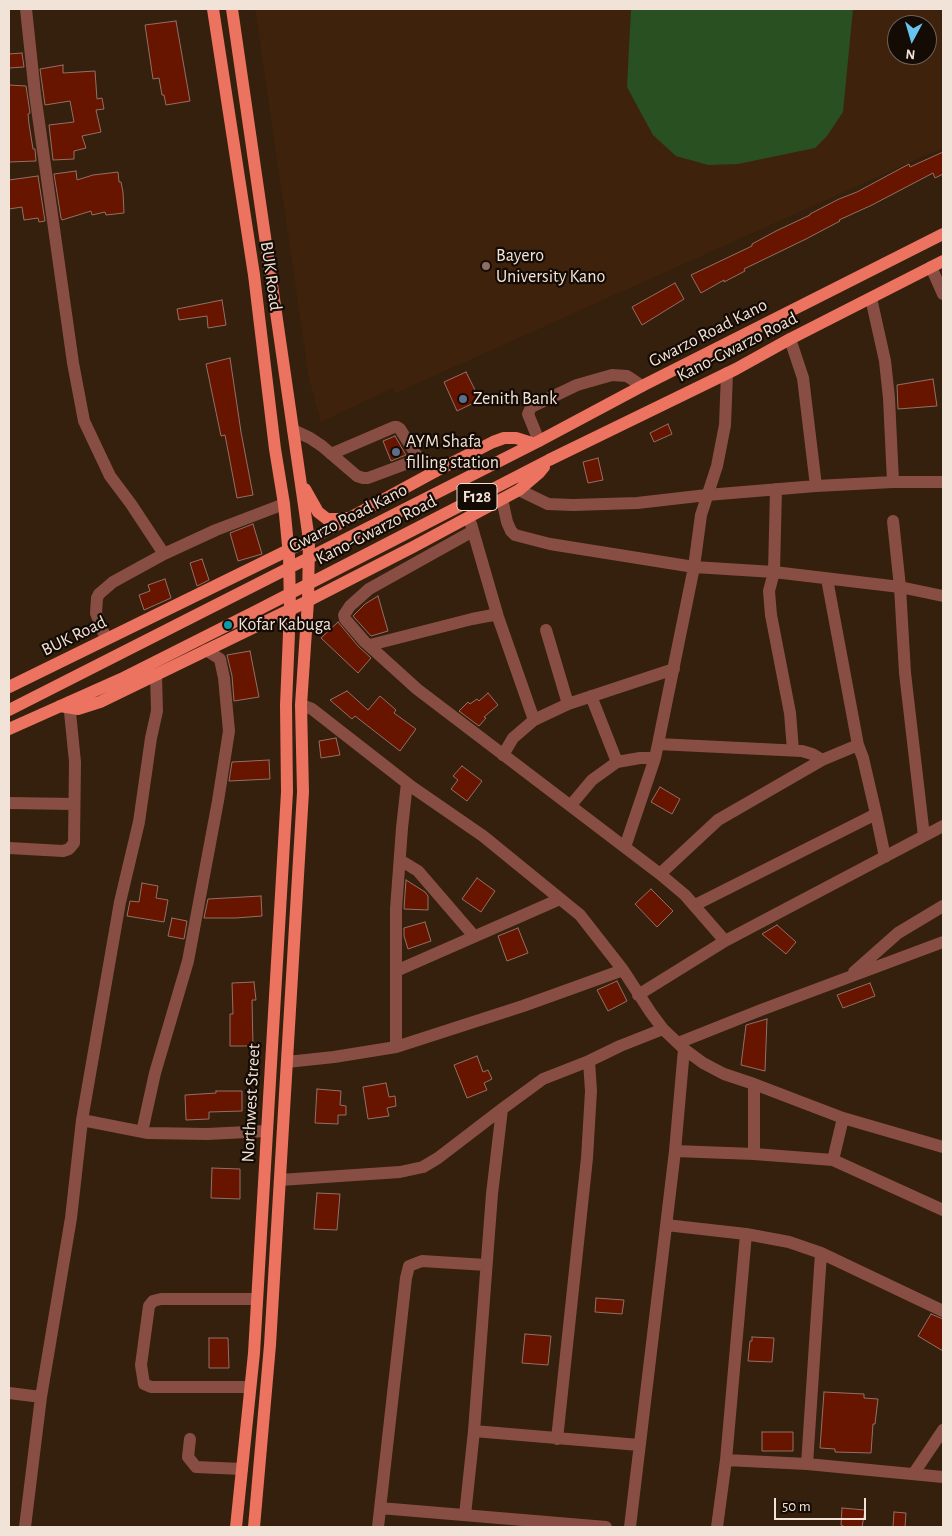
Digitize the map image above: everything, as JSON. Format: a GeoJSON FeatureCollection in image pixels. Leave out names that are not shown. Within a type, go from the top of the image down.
{"type":"FeatureCollection","features":[{"type":"Feature","properties":{"kind":"main road","name":"BUK Road"},"geometry":{"type":"LineString","coordinates":[[213,9],[254,275],[289,553]]}},
{"type":"Feature","properties":{"kind":"main road","name":"BUK Road"},"geometry":{"type":"LineString","coordinates":[[232,9],[309,543]]}},
{"type":"Feature","properties":{"kind":"main road","name":"Gwarzo Road Kano"},"geometry":{"type":"LineString","coordinates":[[9,710],[943,234]]}},
{"type":"Feature","properties":{"kind":"main road","name":"Kano-Gwarzo Road"},"geometry":{"type":"LineString","coordinates":[[9,729],[66,706],[121,679],[548,460],[727,373],[790,338],[943,261]]}},
{"type":"Feature","properties":{"kind":"main road","name":"BUK Road"},"geometry":{"type":"LineString","coordinates":[[9,687],[309,543],[351,516],[492,442],[504,438],[516,438],[535,442]]}},
{"type":"Feature","properties":{"kind":"main road"},"geometry":{"type":"LineString","coordinates":[[66,706],[78,709],[100,702],[469,517],[518,490],[539,473],[548,460]]}},
{"type":"Feature","properties":{"kind":"main road"},"geometry":{"type":"LineString","coordinates":[[300,483],[308,493],[318,512],[327,518],[339,519],[351,516]]}},
{"type":"Feature","properties":{"kind":"main road","name":"Northwest Street"},"geometry":{"type":"LineString","coordinates":[[254,1527],[270,1345],[303,792],[301,705],[308,598],[309,543]]}},
{"type":"Feature","properties":{"kind":"main road","name":"Northwest Street"},"geometry":{"type":"LineString","coordinates":[[236,1527],[254,1353],[287,792],[289,553]]}},
{"type":"Feature","properties":{"kind":"street"},"geometry":{"type":"LineString","coordinates":[[26,9],[35,94],[73,363],[84,421],[110,476],[164,554]]}},
{"type":"Feature","properties":{"kind":"street"},"geometry":{"type":"LineString","coordinates":[[931,267],[943,294]]}},
{"type":"Feature","properties":{"kind":"street"},"geometry":{"type":"LineString","coordinates":[[871,298],[885,361],[889,398],[893,482]]}},
{"type":"Feature","properties":{"kind":"street"},"geometry":{"type":"LineString","coordinates":[[790,338],[804,378],[816,486]]}},
{"type":"Feature","properties":{"kind":"street"},"geometry":{"type":"LineString","coordinates":[[625,846],[655,758],[694,567],[701,515],[717,466],[725,426],[727,373]]}},
{"type":"Feature","properties":{"kind":"street"},"geometry":{"type":"LineString","coordinates":[[535,442],[528,414],[531,406],[577,385],[612,376],[627,376],[642,386]]}},
{"type":"Feature","properties":{"kind":"street"},"geometry":{"type":"LineString","coordinates":[[331,454],[397,427],[419,459]]}},
{"type":"Feature","properties":{"kind":"street"},"geometry":{"type":"LineString","coordinates":[[293,430],[310,438],[357,476],[368,478],[419,459],[426,460],[436,471]]}},
{"type":"Feature","properties":{"kind":"street"},"geometry":{"type":"LineString","coordinates":[[518,490],[548,504],[564,505],[637,503],[816,486],[893,482],[943,482]]}},
{"type":"Feature","properties":{"kind":"street"},"geometry":{"type":"LineString","coordinates":[[776,489],[774,572],[769,591],[771,615],[790,712],[793,750]]}},
{"type":"Feature","properties":{"kind":"street"},"geometry":{"type":"LineString","coordinates":[[502,499],[507,522],[515,535],[569,548],[694,567],[774,572],[900,587],[943,596]]}},
{"type":"Feature","properties":{"kind":"street"},"geometry":{"type":"LineString","coordinates":[[106,639],[96,613],[97,598],[113,582],[164,554],[216,530],[284,504]]}},
{"type":"Feature","properties":{"kind":"street"},"geometry":{"type":"LineString","coordinates":[[469,517],[498,617],[534,720]]}},
{"type":"Feature","properties":{"kind":"street"},"geometry":{"type":"LineString","coordinates":[[893,521],[900,587],[904,673],[924,836]]}},
{"type":"Feature","properties":{"kind":"street"},"geometry":{"type":"LineString","coordinates":[[473,531],[369,589],[350,606],[344,615],[345,619],[417,689],[660,874],[695,905],[725,942]]}},
{"type":"Feature","properties":{"kind":"street"},"geometry":{"type":"LineString","coordinates":[[827,579],[858,745],[885,857]]}},
{"type":"Feature","properties":{"kind":"street"},"geometry":{"type":"LineString","coordinates":[[370,645],[472,619],[493,615],[498,617]]}},
{"type":"Feature","properties":{"kind":"street"},"geometry":{"type":"LineString","coordinates":[[546,630],[568,704]]}},
{"type":"Feature","properties":{"kind":"street"},"geometry":{"type":"LineString","coordinates":[[142,1132],[155,1073],[188,961],[229,732],[222,664],[220,659],[206,650]]}},
{"type":"Feature","properties":{"kind":"street"},"geometry":{"type":"LineString","coordinates":[[503,755],[513,738],[534,720],[568,704],[674,669]]}},
{"type":"Feature","properties":{"kind":"street"},"geometry":{"type":"LineString","coordinates":[[25,1527],[41,1397],[71,1218],[82,1120],[120,902],[139,822],[151,738],[157,711],[156,675]]}},
{"type":"Feature","properties":{"kind":"street"},"geometry":{"type":"LineString","coordinates":[[591,696],[617,762]]}},
{"type":"Feature","properties":{"kind":"street"},"geometry":{"type":"LineString","coordinates":[[301,705],[312,709],[407,783],[483,836],[580,915],[623,970],[638,995],[663,1028],[681,1046],[713,1069],[843,1118],[943,1147]]}},
{"type":"Feature","properties":{"kind":"street"},"geometry":{"type":"LineString","coordinates":[[9,848],[63,851],[74,843],[75,762],[66,706]]}},
{"type":"Feature","properties":{"kind":"street"},"geometry":{"type":"LineString","coordinates":[[658,744],[793,750],[812,754],[822,760]]}},
{"type":"Feature","properties":{"kind":"street"},"geometry":{"type":"LineString","coordinates":[[660,874],[718,820],[822,760],[858,745]]}},
{"type":"Feature","properties":{"kind":"street"},"geometry":{"type":"LineString","coordinates":[[571,805],[592,780],[617,762],[640,758],[655,758]]}},
{"type":"Feature","properties":{"kind":"street"},"geometry":{"type":"LineString","coordinates":[[396,1047],[396,908],[407,783]]}},
{"type":"Feature","properties":{"kind":"street"},"geometry":{"type":"LineString","coordinates":[[9,803],[74,804]]}},
{"type":"Feature","properties":{"kind":"street"},"geometry":{"type":"LineString","coordinates":[[695,905],[876,814]]}},
{"type":"Feature","properties":{"kind":"street"},"geometry":{"type":"LineString","coordinates":[[638,995],[725,942],[943,826]]}},
{"type":"Feature","properties":{"kind":"street"},"geometry":{"type":"LineString","coordinates":[[400,860],[418,871],[474,936]]}},
{"type":"Feature","properties":{"kind":"street"},"geometry":{"type":"LineString","coordinates":[[396,971],[560,899]]}},
{"type":"Feature","properties":{"kind":"street"},"geometry":{"type":"LineString","coordinates":[[849,977],[898,933],[943,906]]}},
{"type":"Feature","properties":{"kind":"street"},"geometry":{"type":"LineString","coordinates":[[681,1046],[849,977],[943,942]]}},
{"type":"Feature","properties":{"kind":"street"},"geometry":{"type":"LineString","coordinates":[[287,1062],[334,1058],[396,1047],[523,1006],[623,970]]}},
{"type":"Feature","properties":{"kind":"street"},"geometry":{"type":"LineString","coordinates":[[280,1180],[400,1172],[423,1167],[438,1158],[543,1079],[663,1028]]}},
{"type":"Feature","properties":{"kind":"street"},"geometry":{"type":"LineString","coordinates":[[630,1527],[675,1151],[681,1046]]}},
{"type":"Feature","properties":{"kind":"street"},"geometry":{"type":"LineString","coordinates":[[557,1439],[588,1158],[591,1100],[589,1061]]}},
{"type":"Feature","properties":{"kind":"street"},"geometry":{"type":"LineString","coordinates":[[754,1084],[754,1154]]}},
{"type":"Feature","properties":{"kind":"street"},"geometry":{"type":"LineString","coordinates":[[465,1516],[474,1431],[492,1194],[502,1109]]}},
{"type":"Feature","properties":{"kind":"street"},"geometry":{"type":"LineString","coordinates":[[833,1160],[843,1118]]}},
{"type":"Feature","properties":{"kind":"street"},"geometry":{"type":"LineString","coordinates":[[82,1120],[142,1132],[207,1134],[267,1131]]}},
{"type":"Feature","properties":{"kind":"street"},"geometry":{"type":"LineString","coordinates":[[675,1151],[833,1160],[943,1210]]}},
{"type":"Feature","properties":{"kind":"street"},"geometry":{"type":"LineString","coordinates":[[666,1225],[746,1234],[789,1242],[821,1253],[943,1311]]}},
{"type":"Feature","properties":{"kind":"street"},"geometry":{"type":"LineString","coordinates":[[717,1527],[726,1460],[746,1234]]}},
{"type":"Feature","properties":{"kind":"street"},"geometry":{"type":"LineString","coordinates":[[807,1464],[821,1253]]}},
{"type":"Feature","properties":{"kind":"street"},"geometry":{"type":"LineString","coordinates":[[378,1527],[406,1278],[409,1266],[422,1261],[486,1265]]}},
{"type":"Feature","properties":{"kind":"street"},"geometry":{"type":"LineString","coordinates":[[250,1387],[150,1387],[144,1384],[141,1365],[149,1306],[153,1301],[161,1299],[257,1299]]}},
{"type":"Feature","properties":{"kind":"street"},"geometry":{"type":"LineString","coordinates":[[9,1393],[41,1397]]}},
{"type":"Feature","properties":{"kind":"street"},"geometry":{"type":"LineString","coordinates":[[914,1473],[943,1430]]}},
{"type":"Feature","properties":{"kind":"street"},"geometry":{"type":"LineString","coordinates":[[474,1431],[640,1444]]}},
{"type":"Feature","properties":{"kind":"street"},"geometry":{"type":"LineString","coordinates":[[190,1438],[188,1457],[196,1467],[242,1469]]}},
{"type":"Feature","properties":{"kind":"street"},"geometry":{"type":"LineString","coordinates":[[726,1460],[807,1464],[943,1477]]}},
{"type":"Feature","properties":{"kind":"street"},"geometry":{"type":"LineString","coordinates":[[380,1508],[606,1527]]}},
{"type":"Feature","properties":{"kind":"shaded area","name":"Bayero University Kano"},"geometry":{"type":"Polygon","coordinates":[[[255,9],[943,9],[943,149],[396,393],[393,388],[321,422],[309,379],[255,9]]]}},
{"type":"Feature","properties":{"kind":"green space"},"geometry":{"type":"Polygon","coordinates":[[[631,9],[853,9],[843,112],[827,136],[815,148],[738,164],[708,165],[676,156],[653,135],[627,87],[631,9]]]}},
{"type":"Feature","properties":{"kind":"building"},"geometry":{"type":"Polygon","coordinates":[[[176,21],[190,101],[166,105],[159,78],[153,79],[145,25],[176,21]]]}},
{"type":"Feature","properties":{"kind":"building"},"geometry":{"type":"Polygon","coordinates":[[[22,53],[24,67],[9,68],[9,54],[22,53]]]}},
{"type":"Feature","properties":{"kind":"building"},"geometry":{"type":"Polygon","coordinates":[[[63,65],[63,73],[95,71],[97,99],[102,98],[104,109],[96,110],[101,132],[82,136],[86,148],[74,151],[74,159],[53,160],[49,125],[74,122],[70,101],[45,105],[40,69],[63,65]]]}},
{"type":"Feature","properties":{"kind":"building"},"geometry":{"type":"Polygon","coordinates":[[[9,85],[26,86],[30,113],[28,114],[29,124],[36,161],[9,162],[9,85]]]}},
{"type":"Feature","properties":{"kind":"building"},"geometry":{"type":"Polygon","coordinates":[[[943,152],[943,174],[935,178],[933,173],[744,269],[745,271],[724,282],[724,280],[701,293],[691,275],[752,246],[752,244],[776,231],[839,199],[857,192],[909,164],[910,167],[943,152]]]}},
{"type":"Feature","properties":{"kind":"building"},"geometry":{"type":"Polygon","coordinates":[[[76,171],[77,180],[93,175],[118,172],[123,192],[124,213],[106,215],[105,212],[92,215],[91,211],[62,220],[54,174],[76,171]]]}},
{"type":"Feature","properties":{"kind":"building"},"geometry":{"type":"Polygon","coordinates":[[[38,176],[45,221],[39,222],[38,218],[24,220],[22,207],[9,209],[9,180],[38,176]]]}},
{"type":"Feature","properties":{"kind":"building"},"geometry":{"type":"Polygon","coordinates":[[[675,283],[684,299],[642,325],[632,307],[675,283]]]}},
{"type":"Feature","properties":{"kind":"building"},"geometry":{"type":"Polygon","coordinates":[[[222,300],[226,325],[208,328],[207,316],[179,320],[177,309],[222,300]]]}},
{"type":"Feature","properties":{"kind":"building"},"geometry":{"type":"Polygon","coordinates":[[[230,358],[253,495],[237,498],[225,435],[221,436],[206,364],[230,358]]]}},
{"type":"Feature","properties":{"kind":"building"},"geometry":{"type":"Polygon","coordinates":[[[466,372],[480,400],[457,411],[444,382],[466,372]]]}},
{"type":"Feature","properties":{"kind":"building"},"geometry":{"type":"Polygon","coordinates":[[[933,379],[937,406],[898,409],[897,385],[933,379]]]}},
{"type":"Feature","properties":{"kind":"building"},"geometry":{"type":"Polygon","coordinates":[[[668,424],[672,434],[654,442],[650,433],[668,424]]]}},
{"type":"Feature","properties":{"kind":"building"},"geometry":{"type":"Polygon","coordinates":[[[395,436],[406,455],[391,461],[383,441],[395,436]]]}},
{"type":"Feature","properties":{"kind":"building"},"geometry":{"type":"Polygon","coordinates":[[[598,458],[603,480],[588,483],[583,462],[598,458]]]}},
{"type":"Feature","properties":{"kind":"building"},"geometry":{"type":"Polygon","coordinates":[[[253,524],[262,554],[238,561],[230,533],[253,524]]]}},
{"type":"Feature","properties":{"kind":"building"},"geometry":{"type":"Polygon","coordinates":[[[202,559],[209,580],[197,586],[190,563],[202,559]]]}},
{"type":"Feature","properties":{"kind":"building"},"geometry":{"type":"Polygon","coordinates":[[[165,579],[171,598],[144,610],[139,595],[150,591],[148,585],[165,579]]]}},
{"type":"Feature","properties":{"kind":"building"},"geometry":{"type":"Polygon","coordinates":[[[378,596],[388,631],[371,636],[353,616],[365,604],[378,596]]]}},
{"type":"Feature","properties":{"kind":"building"},"geometry":{"type":"Polygon","coordinates":[[[338,622],[371,658],[358,673],[321,638],[338,622]]]}},
{"type":"Feature","properties":{"kind":"building"},"geometry":{"type":"Polygon","coordinates":[[[250,651],[259,697],[234,701],[232,676],[227,655],[250,651]]]}},
{"type":"Feature","properties":{"kind":"building"},"geometry":{"type":"Polygon","coordinates":[[[347,691],[368,710],[380,696],[396,710],[394,713],[416,729],[400,751],[355,716],[352,719],[330,700],[347,691]]]}},
{"type":"Feature","properties":{"kind":"building"},"geometry":{"type":"Polygon","coordinates":[[[488,693],[498,705],[484,717],[486,718],[479,726],[459,711],[468,702],[470,704],[477,699],[479,701],[488,693]]]}},
{"type":"Feature","properties":{"kind":"building"},"geometry":{"type":"Polygon","coordinates":[[[336,738],[340,755],[321,758],[319,741],[336,738]]]}},
{"type":"Feature","properties":{"kind":"building"},"geometry":{"type":"Polygon","coordinates":[[[269,760],[270,779],[229,781],[232,762],[269,760]]]}},
{"type":"Feature","properties":{"kind":"building"},"geometry":{"type":"Polygon","coordinates":[[[462,766],[482,781],[467,801],[451,789],[458,780],[453,776],[462,766]]]}},
{"type":"Feature","properties":{"kind":"building"},"geometry":{"type":"Polygon","coordinates":[[[660,787],[680,799],[672,814],[651,802],[660,787]]]}},
{"type":"Feature","properties":{"kind":"building"},"geometry":{"type":"Polygon","coordinates":[[[477,878],[495,891],[481,912],[462,899],[477,878]]]}},
{"type":"Feature","properties":{"kind":"building"},"geometry":{"type":"Polygon","coordinates":[[[406,880],[428,896],[428,910],[404,909],[406,880]]]}},
{"type":"Feature","properties":{"kind":"building"},"geometry":{"type":"Polygon","coordinates":[[[142,883],[158,886],[156,898],[168,900],[164,922],[127,916],[130,901],[139,902],[142,883]]]}},
{"type":"Feature","properties":{"kind":"building"},"geometry":{"type":"Polygon","coordinates":[[[651,889],[673,911],[657,927],[635,904],[651,889]]]}},
{"type":"Feature","properties":{"kind":"building"},"geometry":{"type":"Polygon","coordinates":[[[261,896],[262,916],[204,918],[208,899],[261,896]]]}},
{"type":"Feature","properties":{"kind":"building"},"geometry":{"type":"Polygon","coordinates":[[[172,918],[187,921],[184,939],[168,936],[172,918]]]}},
{"type":"Feature","properties":{"kind":"building"},"geometry":{"type":"Polygon","coordinates":[[[425,922],[431,941],[408,949],[404,928],[425,922]]]}},
{"type":"Feature","properties":{"kind":"building"},"geometry":{"type":"Polygon","coordinates":[[[777,925],[796,942],[786,954],[762,934],[777,925]]]}},
{"type":"Feature","properties":{"kind":"building"},"geometry":{"type":"Polygon","coordinates":[[[518,928],[528,953],[507,961],[498,936],[518,928]]]}},
{"type":"Feature","properties":{"kind":"building"},"geometry":{"type":"Polygon","coordinates":[[[617,981],[627,1001],[608,1011],[597,990],[617,981]]]}},
{"type":"Feature","properties":{"kind":"building"},"geometry":{"type":"Polygon","coordinates":[[[254,982],[256,1000],[252,1000],[253,1046],[230,1046],[230,1014],[233,1014],[232,983],[254,982]]]}},
{"type":"Feature","properties":{"kind":"building"},"geometry":{"type":"Polygon","coordinates":[[[870,983],[875,996],[843,1008],[837,995],[870,983]]]}},
{"type":"Feature","properties":{"kind":"building"},"geometry":{"type":"Polygon","coordinates":[[[767,1019],[765,1071],[741,1065],[746,1025],[767,1019]]]}},
{"type":"Feature","properties":{"kind":"building"},"geometry":{"type":"Polygon","coordinates":[[[477,1056],[483,1072],[488,1070],[492,1079],[484,1083],[487,1090],[467,1098],[454,1065],[477,1056]]]}},
{"type":"Feature","properties":{"kind":"building"},"geometry":{"type":"Polygon","coordinates":[[[386,1083],[389,1097],[395,1096],[396,1106],[387,1108],[389,1116],[368,1119],[363,1087],[386,1083]]]}},
{"type":"Feature","properties":{"kind":"building"},"geometry":{"type":"Polygon","coordinates":[[[317,1089],[341,1091],[340,1105],[346,1106],[346,1115],[338,1115],[338,1124],[315,1123],[317,1089]]]}},
{"type":"Feature","properties":{"kind":"building"},"geometry":{"type":"Polygon","coordinates":[[[216,1091],[242,1091],[242,1111],[209,1112],[209,1119],[186,1120],[185,1095],[216,1093],[216,1091]]]}},
{"type":"Feature","properties":{"kind":"building"},"geometry":{"type":"Polygon","coordinates":[[[212,1168],[240,1169],[240,1199],[211,1198],[212,1168]]]}},
{"type":"Feature","properties":{"kind":"building"},"geometry":{"type":"Polygon","coordinates":[[[317,1193],[340,1194],[337,1230],[314,1229],[317,1193]]]}},
{"type":"Feature","properties":{"kind":"building"},"geometry":{"type":"Polygon","coordinates":[[[596,1298],[624,1300],[622,1314],[595,1312],[596,1298]]]}},
{"type":"Feature","properties":{"kind":"building"},"geometry":{"type":"Polygon","coordinates":[[[931,1314],[943,1319],[943,1351],[918,1336],[931,1314]]]}},
{"type":"Feature","properties":{"kind":"building"},"geometry":{"type":"Polygon","coordinates":[[[525,1334],[551,1336],[548,1365],[522,1363],[525,1334]]]}},
{"type":"Feature","properties":{"kind":"building"},"geometry":{"type":"Polygon","coordinates":[[[752,1337],[774,1338],[772,1362],[748,1361],[752,1337]]]}},
{"type":"Feature","properties":{"kind":"building"},"geometry":{"type":"Polygon","coordinates":[[[209,1338],[228,1338],[229,1368],[209,1368],[209,1338]]]}},
{"type":"Feature","properties":{"kind":"building"},"geometry":{"type":"Polygon","coordinates":[[[824,1392],[864,1394],[864,1398],[878,1399],[875,1424],[873,1424],[871,1453],[835,1452],[835,1449],[820,1448],[824,1392]]]}},
{"type":"Feature","properties":{"kind":"building"},"geometry":{"type":"Polygon","coordinates":[[[762,1432],[793,1432],[793,1451],[762,1451],[762,1432]]]}},
{"type":"Feature","properties":{"kind":"building"},"geometry":{"type":"Polygon","coordinates":[[[842,1508],[865,1510],[862,1527],[845,1527],[841,1525],[842,1508]]]}},
{"type":"Feature","properties":{"kind":"building"},"geometry":{"type":"Polygon","coordinates":[[[894,1512],[906,1513],[905,1527],[893,1527],[894,1512]]]}},
{"type":"Feature","properties":{"kind":"place","name":"Bayero University Kano"},"geometry":{"type":"Point","coordinates":[486,266]}},
{"type":"Feature","properties":{"kind":"place","name":"Zenith Bank"},"geometry":{"type":"Point","coordinates":[463,399]}},
{"type":"Feature","properties":{"kind":"place","name":"AYM Shafa filling station"},"geometry":{"type":"Point","coordinates":[396,452]}},
{"type":"Feature","properties":{"kind":"place","name":"Kofar Kabuga"},"geometry":{"type":"Point","coordinates":[228,625]}}]}
